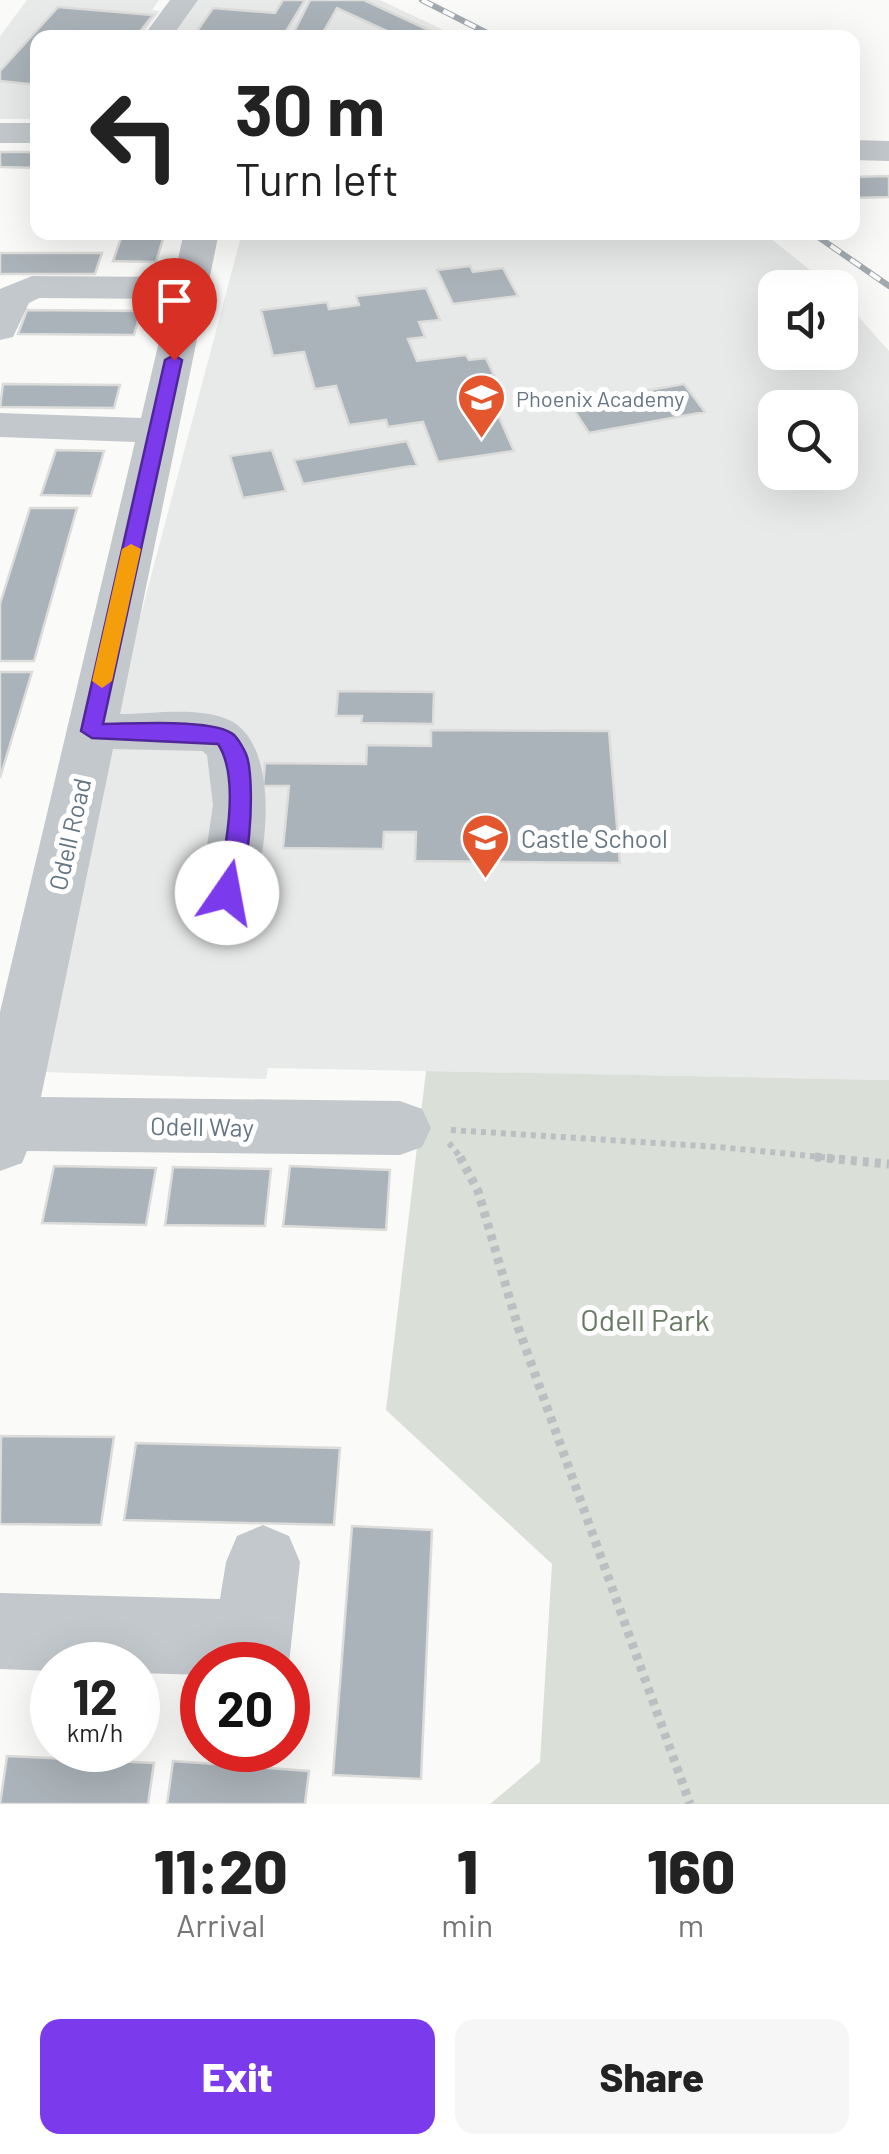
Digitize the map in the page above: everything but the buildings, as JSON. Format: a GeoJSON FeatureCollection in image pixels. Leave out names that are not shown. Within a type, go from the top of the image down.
{"type":"FeatureCollection","features":[{"type":"Feature","properties":{"kind":"street"},"geometry":{"type":"LineString","coordinates":[[162,30],[184,0]]}},
{"type":"Feature","properties":{"kind":"street"},"geometry":{"type":"LineString","coordinates":[[0,133],[30,133]]}},
{"type":"Feature","properties":{"kind":"street"},"geometry":{"type":"LineString","coordinates":[[860,150],[889,152]]}},
{"type":"Feature","properties":{"kind":"street","name":"Odell Road"},"geometry":{"type":"LineString","coordinates":[[2,1134],[200,240]]}},
{"type":"Feature","properties":{"kind":"street"},"geometry":{"type":"LineString","coordinates":[[0,329],[14,296],[32,288],[190,288]]}},
{"type":"Feature","properties":{"kind":"street"},"geometry":{"type":"LineString","coordinates":[[0,424],[158,431]]}},
{"type":"Feature","properties":{"kind":"street"},"geometry":{"type":"LineString","coordinates":[[92,731],[213,734],[225,738],[238,757],[238,842],[227,893]]}},
{"type":"Feature","properties":{"kind":"street","name":"Odell Way"},"geometry":{"type":"LineString","coordinates":[[2,1134],[425,1131]]}},
{"type":"Feature","properties":{"kind":"street"},"geometry":{"type":"LineString","coordinates":[[254,1642],[264,1562]]}},
{"type":"Feature","properties":{"kind":"street"},"geometry":{"type":"LineString","coordinates":[[0,1631],[180,1646]]}},
{"type":"Feature","properties":{"kind":"path"},"geometry":{"type":"LineString","coordinates":[[425,1131],[719,1147],[889,1164]]}},
{"type":"Feature","properties":{"kind":"path"},"geometry":{"type":"LineString","coordinates":[[425,1131],[448,1142],[482,1190],[492,1244],[521,1337],[690,1804]]}},
{"type":"Feature","properties":{"kind":"shaded area"},"geometry":{"type":"Polygon","coordinates":[[[27,0],[159,0],[152,10],[160,11],[145,30],[30,30],[30,119],[0,119],[0,36],[27,0]]]}},
{"type":"Feature","properties":{"kind":"shaded area"},"geometry":{"type":"Polygon","coordinates":[[[196,0],[380,0],[443,30],[174,30],[196,0]]]}},
{"type":"Feature","properties":{"kind":"shaded area"},"geometry":{"type":"Polygon","coordinates":[[[240,240],[773,240],[810,270],[758,270],[758,370],[858,370],[858,316],[889,351],[889,1080],[268,1068],[266,1079],[45,1072],[124,678],[240,240]]]}},
{"type":"Feature","properties":{"kind":"green space","name":"Odell Park"},"geometry":{"type":"Polygon","coordinates":[[[426,1071],[889,1080],[889,1804],[490,1804],[540,1762],[552,1564],[386,1410],[426,1071]]]}},
{"type":"Feature","properties":{"kind":"railway"},"geometry":{"type":"LineString","coordinates":[[422,0],[481,30]]}},
{"type":"Feature","properties":{"kind":"railway"},"geometry":{"type":"LineString","coordinates":[[823,240],[889,286]]}},
{"type":"Feature","properties":{"kind":"slow traffic"},"geometry":{"type":"LineString","coordinates":[[102,681],[131,549]]}},
{"type":"Feature","properties":{"kind":"place","name":"Phoenix Academy"},"geometry":{"type":"Point","coordinates":[481,440]}},
{"type":"Feature","properties":{"kind":"place","name":"Castle School"},"geometry":{"type":"Point","coordinates":[486,880]}},
{"type":"Feature","properties":{"kind":"route"},"geometry":{"type":"LineString","coordinates":[[174,360],[92,731],[213,734],[225,738],[238,757],[238,842],[227,893]]}}]}
